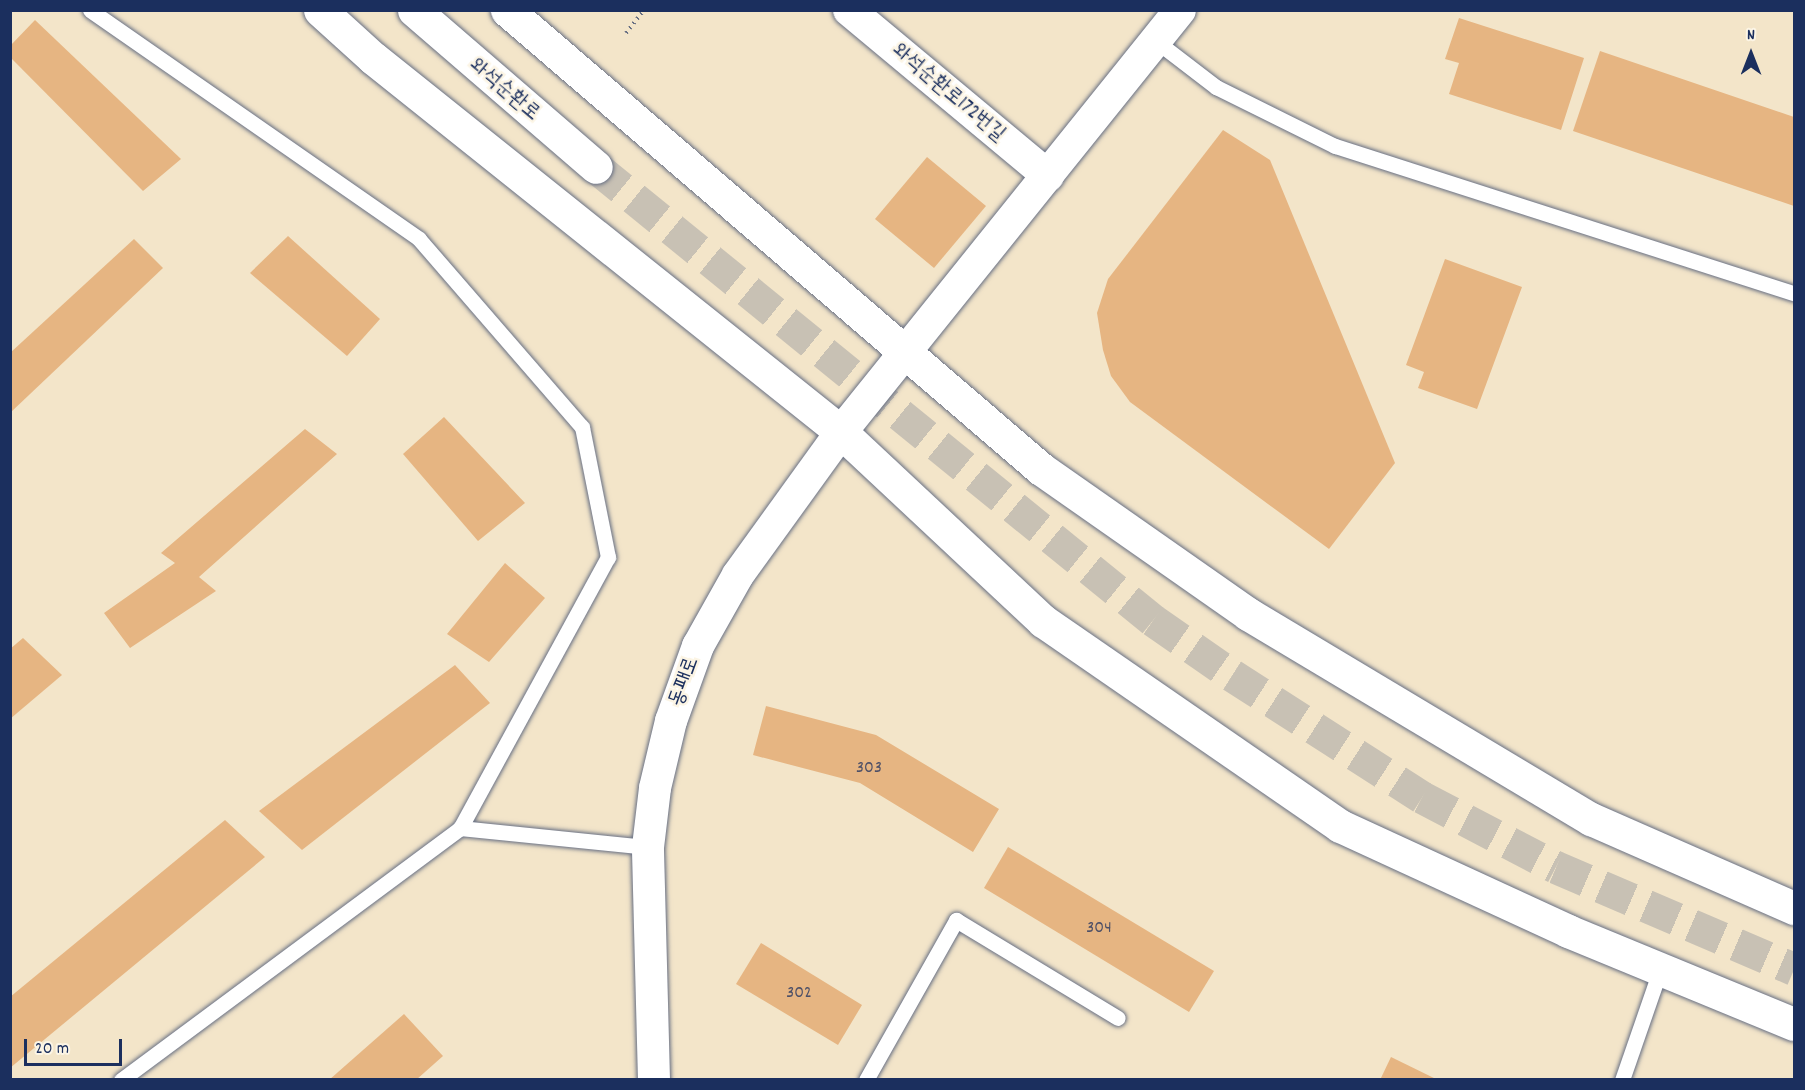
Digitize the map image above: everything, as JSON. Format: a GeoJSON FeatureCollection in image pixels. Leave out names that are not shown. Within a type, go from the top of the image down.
{"type":"FeatureCollection","features":[{"type":"Feature","properties":{"kind":"street"},"geometry":{"type":"LineString","coordinates":[[320,10],[373,58],[841,432],[1043,621],[1340,826],[1659,970],[1794,1024]]}},
{"type":"Feature","properties":{"kind":"street","name":"와석순환로"},"geometry":{"type":"LineString","coordinates":[[414,10],[596,167]]}},
{"type":"Feature","properties":{"kind":"street"},"geometry":{"type":"LineString","coordinates":[[507,10],[909,351],[1041,469],[1248,614],[1591,819],[1794,908]]}},
{"type":"Feature","properties":{"kind":"street","name":"와석순환로172번길"},"geometry":{"type":"LineString","coordinates":[[849,10],[1048,176]]}},
{"type":"Feature","properties":{"kind":"street"},"geometry":{"type":"LineString","coordinates":[[909,351],[1180,10]]}},
{"type":"Feature","properties":{"kind":"street","name":"동패로"},"geometry":{"type":"LineString","coordinates":[[654,1080],[648,847],[655,789],[671,721],[698,646],[738,574],[841,432],[909,351]]}},
{"type":"Feature","properties":{"kind":"lane"},"geometry":{"type":"LineString","coordinates":[[90,10],[418,239],[582,428],[608,557],[460,828],[121,1080]]}},
{"type":"Feature","properties":{"kind":"lane"},"geometry":{"type":"LineString","coordinates":[[1156,40],[1216,87],[1335,146],[1794,293]]}},
{"type":"Feature","properties":{"kind":"lane"},"geometry":{"type":"LineString","coordinates":[[460,828],[648,847]]}},
{"type":"Feature","properties":{"kind":"lane"},"geometry":{"type":"LineString","coordinates":[[866,1080],[956,921],[1118,1018]]}},
{"type":"Feature","properties":{"kind":"lane"},"geometry":{"type":"LineString","coordinates":[[1622,1080],[1659,970]]}},
{"type":"Feature","properties":{"kind":"path"},"geometry":{"type":"LineString","coordinates":[[626,33],[644,10]]}},
{"type":"Feature","properties":{"kind":"building"},"geometry":{"type":"Polygon","coordinates":[[[1459,18],[1584,58],[1561,130],[1449,94],[1459,63],[1445,59],[1459,18]]]}},
{"type":"Feature","properties":{"kind":"building"},"geometry":{"type":"Polygon","coordinates":[[[35,20],[181,159],[143,191],[10,57],[10,46],[35,20]]]}},
{"type":"Feature","properties":{"kind":"building"},"geometry":{"type":"Polygon","coordinates":[[[1600,51],[1794,117],[1794,206],[1573,131],[1600,51]]]}},
{"type":"Feature","properties":{"kind":"building"},"geometry":{"type":"Polygon","coordinates":[[[1223,130],[1270,160],[1395,463],[1329,549],[1130,402],[1111,376],[1103,350],[1097,313],[1108,279],[1223,130]]]}},
{"type":"Feature","properties":{"kind":"building"},"geometry":{"type":"Polygon","coordinates":[[[927,157],[986,206],[934,268],[875,219],[927,157]]]}},
{"type":"Feature","properties":{"kind":"building"},"geometry":{"type":"Polygon","coordinates":[[[288,236],[380,319],[347,356],[250,273],[288,236]]]}},
{"type":"Feature","properties":{"kind":"building"},"geometry":{"type":"Polygon","coordinates":[[[134,239],[163,268],[10,413],[10,353],[134,239]]]}},
{"type":"Feature","properties":{"kind":"building"},"geometry":{"type":"Polygon","coordinates":[[[1445,259],[1522,287],[1477,409],[1418,388],[1424,372],[1406,365],[1445,259]]]}},
{"type":"Feature","properties":{"kind":"building"},"geometry":{"type":"Polygon","coordinates":[[[444,417],[525,503],[478,541],[403,454],[444,417]]]}},
{"type":"Feature","properties":{"kind":"building"},"geometry":{"type":"Polygon","coordinates":[[[305,429],[337,454],[199,577],[216,591],[130,648],[104,613],[175,563],[161,553],[305,429]]]}},
{"type":"Feature","properties":{"kind":"building"},"geometry":{"type":"Polygon","coordinates":[[[505,563],[545,598],[489,662],[447,634],[505,563]]]}},
{"type":"Feature","properties":{"kind":"building"},"geometry":{"type":"Polygon","coordinates":[[[23,638],[62,675],[10,719],[10,649],[23,638]]]}},
{"type":"Feature","properties":{"kind":"building"},"geometry":{"type":"Polygon","coordinates":[[[455,665],[490,703],[302,850],[259,811],[455,665]]]}},
{"type":"Feature","properties":{"kind":"building"},"geometry":{"type":"Polygon","coordinates":[[[766,706],[876,735],[999,809],[973,852],[860,783],[753,755],[766,706]]]}},
{"type":"Feature","properties":{"kind":"building"},"geometry":{"type":"Polygon","coordinates":[[[225,820],[265,857],[10,1068],[10,997],[225,820]]]}},
{"type":"Feature","properties":{"kind":"building"},"geometry":{"type":"Polygon","coordinates":[[[1008,847],[1214,971],[1189,1012],[984,888],[1008,847]]]}},
{"type":"Feature","properties":{"kind":"building"},"geometry":{"type":"Polygon","coordinates":[[[761,943],[862,1005],[838,1045],[736,984],[761,943]]]}},
{"type":"Feature","properties":{"kind":"building"},"geometry":{"type":"Polygon","coordinates":[[[404,1014],[443,1056],[416,1080],[329,1080],[404,1014]]]}},
{"type":"Feature","properties":{"kind":"building"},"geometry":{"type":"Polygon","coordinates":[[[1391,1057],[1438,1080],[1380,1080],[1391,1057]]]}},
{"type":"Feature","properties":{"kind":"tunnel"},"geometry":{"type":"LineString","coordinates":[[596,167],[1153,620],[1232,675],[1422,797],[1556,867],[1794,969]]}}]}
